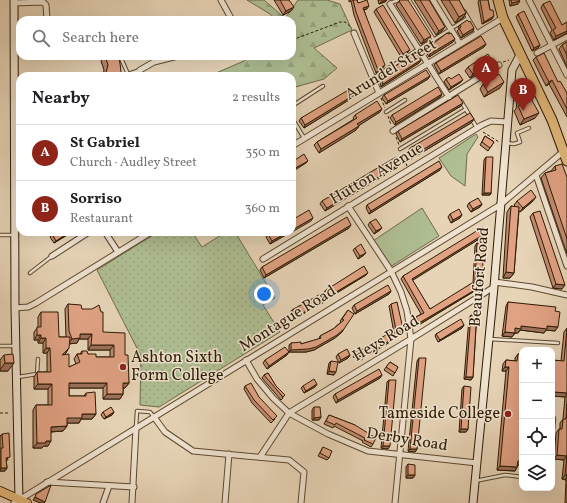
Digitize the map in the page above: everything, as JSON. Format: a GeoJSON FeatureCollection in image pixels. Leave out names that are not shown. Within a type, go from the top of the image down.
{"type":"FeatureCollection","features":[{"type":"Feature","properties":{"kind":"highway"},"geometry":{"type":"LineString","coordinates":[[498,0],[520,55],[552,120],[567,161]]}},
{"type":"Feature","properties":{"kind":"main road"},"geometry":{"type":"LineString","coordinates":[[0,491],[20,502]]}},
{"type":"Feature","properties":{"kind":"street"},"geometry":{"type":"LineString","coordinates":[[221,0],[230,16]]}},
{"type":"Feature","properties":{"kind":"street"},"geometry":{"type":"LineString","coordinates":[[433,0],[460,44]]}},
{"type":"Feature","properties":{"kind":"street"},"geometry":{"type":"LineString","coordinates":[[529,0],[567,75]]}},
{"type":"Feature","properties":{"kind":"street"},"geometry":{"type":"LineString","coordinates":[[20,502],[15,346],[14,1],[45,1],[47,16]]}},
{"type":"Feature","properties":{"kind":"street"},"geometry":{"type":"LineString","coordinates":[[390,4],[449,96]]}},
{"type":"Feature","properties":{"kind":"street","name":"Arundel Street"},"geometry":{"type":"LineString","coordinates":[[296,143],[504,18]]}},
{"type":"Feature","properties":{"kind":"street"},"geometry":{"type":"LineString","coordinates":[[354,33],[379,93]]}},
{"type":"Feature","properties":{"kind":"street"},"geometry":{"type":"LineString","coordinates":[[537,53],[567,37]]}},
{"type":"Feature","properties":{"kind":"street","name":"Beaufort Road"},"geometry":{"type":"LineString","coordinates":[[473,503],[494,284],[512,70],[520,55]]}},
{"type":"Feature","properties":{"kind":"street"},"geometry":{"type":"LineString","coordinates":[[140,70],[158,60]]}},
{"type":"Feature","properties":{"kind":"street"},"geometry":{"type":"LineString","coordinates":[[394,131],[499,65]]}},
{"type":"Feature","properties":{"kind":"street","name":"Hutton Avenue"},"geometry":{"type":"LineString","coordinates":[[263,259],[477,128],[491,121],[508,122]]}},
{"type":"Feature","properties":{"kind":"street","name":"Montague Road"},"geometry":{"type":"LineString","coordinates":[[20,502],[47,482],[500,205],[564,152]]}},
{"type":"Feature","properties":{"kind":"street"},"geometry":{"type":"LineString","coordinates":[[536,175],[567,266]]}},
{"type":"Feature","properties":{"kind":"street"},"geometry":{"type":"LineString","coordinates":[[348,206],[391,271],[401,292],[407,312],[411,339],[394,503]]}},
{"type":"Feature","properties":{"kind":"street"},"geometry":{"type":"LineString","coordinates":[[52,256],[83,236]]}},
{"type":"Feature","properties":{"kind":"street"},"geometry":{"type":"LineString","coordinates":[[108,236],[118,252]]}},
{"type":"Feature","properties":{"kind":"street"},"geometry":{"type":"LineString","coordinates":[[15,308],[28,307],[36,303],[144,236]]}},
{"type":"Feature","properties":{"kind":"street"},"geometry":{"type":"LineString","coordinates":[[494,284],[532,287],[567,295]]}},
{"type":"Feature","properties":{"kind":"street","name":"Heys Road"},"geometry":{"type":"LineString","coordinates":[[289,413],[411,339],[494,284]]}},
{"type":"Feature","properties":{"kind":"street","name":"Derby Road"},"geometry":{"type":"LineString","coordinates":[[246,360],[257,379],[273,398],[289,413],[328,434],[368,451],[477,463]]}},
{"type":"Feature","properties":{"kind":"street"},"geometry":{"type":"LineString","coordinates":[[260,457],[289,413]]}},
{"type":"Feature","properties":{"kind":"street"},"geometry":{"type":"LineString","coordinates":[[154,417],[165,432],[193,451],[289,460],[304,472],[300,503]]}},
{"type":"Feature","properties":{"kind":"street"},"geometry":{"type":"LineString","coordinates":[[132,503],[136,428]]}},
{"type":"Feature","properties":{"kind":"street"},"geometry":{"type":"LineString","coordinates":[[225,503],[229,454]]}},
{"type":"Feature","properties":{"kind":"street"},"geometry":{"type":"LineString","coordinates":[[47,482],[134,487]]}},
{"type":"Feature","properties":{"kind":"street"},"geometry":{"type":"LineString","coordinates":[[103,503],[109,486]]}},
{"type":"Feature","properties":{"kind":"lane"},"geometry":{"type":"LineString","coordinates":[[390,4],[399,0]]}},
{"type":"Feature","properties":{"kind":"lane"},"geometry":{"type":"LineString","coordinates":[[409,0],[434,40]]}},
{"type":"Feature","properties":{"kind":"lane"},"geometry":{"type":"LineString","coordinates":[[461,6],[478,33]]}},
{"type":"Feature","properties":{"kind":"lane"},"geometry":{"type":"LineString","coordinates":[[373,78],[468,18]]}},
{"type":"Feature","properties":{"kind":"lane"},"geometry":{"type":"LineString","coordinates":[[122,60],[127,72]]}},
{"type":"Feature","properties":{"kind":"lane"},"geometry":{"type":"LineString","coordinates":[[135,72],[140,70]]}},
{"type":"Feature","properties":{"kind":"lane"},"geometry":{"type":"LineString","coordinates":[[296,103],[323,86]]}},
{"type":"Feature","properties":{"kind":"lane"},"geometry":{"type":"LineString","coordinates":[[456,92],[477,128]]}},
{"type":"Feature","properties":{"kind":"lane"},"geometry":{"type":"LineString","coordinates":[[386,112],[406,100]]}},
{"type":"Feature","properties":{"kind":"lane"},"geometry":{"type":"LineString","coordinates":[[400,149],[466,109]]}},
{"type":"Feature","properties":{"kind":"lane"},"geometry":{"type":"LineString","coordinates":[[296,125],[304,138]]}},
{"type":"Feature","properties":{"kind":"lane"},"geometry":{"type":"LineString","coordinates":[[506,144],[520,142],[517,133],[529,128]]}},
{"type":"Feature","properties":{"kind":"lane"},"geometry":{"type":"LineString","coordinates":[[0,235],[15,235]]}},
{"type":"Feature","properties":{"kind":"lane"},"geometry":{"type":"LineString","coordinates":[[30,273],[52,256]]}},
{"type":"Feature","properties":{"kind":"lane"},"geometry":{"type":"LineString","coordinates":[[489,339],[558,343]]}},
{"type":"Feature","properties":{"kind":"lane"},"geometry":{"type":"LineString","coordinates":[[0,346],[15,346]]}},
{"type":"Feature","properties":{"kind":"lane"},"geometry":{"type":"LineString","coordinates":[[16,377],[37,374],[38,359]]}},
{"type":"Feature","properties":{"kind":"lane"},"geometry":{"type":"LineString","coordinates":[[136,428],[137,411],[150,412],[154,417]]}},
{"type":"Feature","properties":{"kind":"lane"},"geometry":{"type":"LineString","coordinates":[[475,481],[505,476],[519,477]]}},
{"type":"Feature","properties":{"kind":"path"},"geometry":{"type":"LineString","coordinates":[[296,38],[340,22],[345,22],[355,30],[354,33]]}},
{"type":"Feature","properties":{"kind":"path"},"geometry":{"type":"LineString","coordinates":[[499,65],[506,60],[512,60],[514,64]]}},
{"type":"Feature","properties":{"kind":"path"},"geometry":{"type":"LineString","coordinates":[[477,128],[506,144]]}},
{"type":"Feature","properties":{"kind":"path"},"geometry":{"type":"LineString","coordinates":[[0,414],[17,413]]}},
{"type":"Feature","properties":{"kind":"green space"},"geometry":{"type":"Polygon","coordinates":[[[247,0],[264,0],[284,16],[272,16],[247,0]]]}},
{"type":"Feature","properties":{"kind":"green space"},"geometry":{"type":"Polygon","coordinates":[[[298,0],[327,0],[340,4],[352,30],[314,48],[337,68],[324,79],[296,87],[296,72],[218,72],[244,61],[296,60],[296,16],[287,16],[298,0]]]}},
{"type":"Feature","properties":{"kind":"green space"},"geometry":{"type":"Polygon","coordinates":[[[476,134],[478,137],[467,154],[465,186],[451,176],[439,158],[476,134]]]}},
{"type":"Feature","properties":{"kind":"green space"},"geometry":{"type":"Polygon","coordinates":[[[422,208],[439,236],[390,267],[373,241],[422,208]]]}},
{"type":"Feature","properties":{"kind":"green space"},"geometry":{"type":"Polygon","coordinates":[[[152,236],[195,236],[202,247],[220,236],[237,236],[275,298],[263,305],[280,332],[159,407],[140,405],[141,356],[97,270],[152,236]]]}},
{"type":"Feature","properties":{"kind":"building"},"geometry":{"type":"Polygon","coordinates":[[[280,0],[289,0],[294,7],[286,11],[280,0]]]}},
{"type":"Feature","properties":{"kind":"building"},"geometry":{"type":"Polygon","coordinates":[[[353,0],[357,0],[358,3],[367,0],[369,6],[363,8],[385,65],[378,70],[356,12],[353,0]]]}},
{"type":"Feature","properties":{"kind":"building"},"geometry":{"type":"Polygon","coordinates":[[[408,0],[431,36],[424,40],[399,1],[408,0]]]}},
{"type":"Feature","properties":{"kind":"building"},"geometry":{"type":"Polygon","coordinates":[[[420,0],[429,0],[445,27],[439,31],[420,0]]]}},
{"type":"Feature","properties":{"kind":"building"},"geometry":{"type":"Polygon","coordinates":[[[449,0],[459,0],[466,13],[459,17],[449,0]]]}},
{"type":"Feature","properties":{"kind":"building"},"geometry":{"type":"Polygon","coordinates":[[[480,0],[488,0],[490,10],[493,10],[494,16],[484,22],[480,0]]]}},
{"type":"Feature","properties":{"kind":"building"},"geometry":{"type":"Polygon","coordinates":[[[511,0],[519,0],[520,1],[512,3],[511,0]]]}},
{"type":"Feature","properties":{"kind":"building"},"geometry":{"type":"Polygon","coordinates":[[[550,1],[562,25],[567,22],[567,31],[556,36],[553,30],[556,28],[543,4],[550,1]]]}},
{"type":"Feature","properties":{"kind":"building"},"geometry":{"type":"Polygon","coordinates":[[[383,5],[410,50],[403,54],[376,9],[383,5]]]}},
{"type":"Feature","properties":{"kind":"building"},"geometry":{"type":"Polygon","coordinates":[[[524,11],[540,45],[534,48],[518,14],[524,11]]]}},
{"type":"Feature","properties":{"kind":"building"},"geometry":{"type":"Polygon","coordinates":[[[467,20],[469,22],[470,21],[474,28],[463,35],[459,28],[461,27],[460,25],[467,20]]]}},
{"type":"Feature","properties":{"kind":"building"},"geometry":{"type":"Polygon","coordinates":[[[447,33],[451,33],[455,39],[430,54],[426,46],[433,42],[434,43],[447,33]]]}},
{"type":"Feature","properties":{"kind":"building"},"geometry":{"type":"Polygon","coordinates":[[[481,36],[486,44],[441,71],[436,63],[481,36]]]}},
{"type":"Feature","properties":{"kind":"building"},"geometry":{"type":"Polygon","coordinates":[[[567,42],[567,55],[562,45],[567,42]]]}},
{"type":"Feature","properties":{"kind":"building"},"geometry":{"type":"Polygon","coordinates":[[[416,53],[421,60],[383,84],[381,76],[416,53]]]}},
{"type":"Feature","properties":{"kind":"building"},"geometry":{"type":"Polygon","coordinates":[[[544,53],[558,82],[560,81],[567,93],[567,109],[552,80],[549,82],[536,57],[544,53]]]}},
{"type":"Feature","properties":{"kind":"building"},"geometry":{"type":"Polygon","coordinates":[[[488,54],[493,62],[473,74],[468,67],[488,54]]]}},
{"type":"Feature","properties":{"kind":"building"},"geometry":{"type":"Polygon","coordinates":[[[106,60],[120,60],[121,72],[106,72],[108,65],[106,60]]]}},
{"type":"Feature","properties":{"kind":"building"},"geometry":{"type":"Polygon","coordinates":[[[426,70],[430,76],[388,101],[384,95],[426,70]]]}},
{"type":"Feature","properties":{"kind":"building"},"geometry":{"type":"Polygon","coordinates":[[[459,74],[463,80],[451,87],[446,79],[449,77],[451,79],[459,74]]]}},
{"type":"Feature","properties":{"kind":"building"},"geometry":{"type":"Polygon","coordinates":[[[499,74],[504,82],[488,92],[483,84],[499,74]]]}},
{"type":"Feature","properties":{"kind":"building"},"geometry":{"type":"Polygon","coordinates":[[[438,87],[442,94],[396,122],[392,115],[438,87]]]}},
{"type":"Feature","properties":{"kind":"building"},"geometry":{"type":"Polygon","coordinates":[[[350,89],[354,95],[305,125],[301,118],[350,89]]]}},
{"type":"Feature","properties":{"kind":"building"},"geometry":{"type":"Polygon","coordinates":[[[525,92],[529,95],[539,113],[524,119],[518,106],[520,105],[521,97],[525,92]]]}},
{"type":"Feature","properties":{"kind":"building"},"geometry":{"type":"Polygon","coordinates":[[[458,95],[463,103],[402,139],[398,131],[458,95]]]}},
{"type":"Feature","properties":{"kind":"building"},"geometry":{"type":"Polygon","coordinates":[[[377,101],[382,109],[357,124],[359,126],[321,149],[317,142],[357,118],[355,115],[377,101]]]}},
{"type":"Feature","properties":{"kind":"building"},"geometry":{"type":"Polygon","coordinates":[[[470,113],[474,119],[414,155],[410,148],[470,113]]]}},
{"type":"Feature","properties":{"kind":"building"},"geometry":{"type":"Polygon","coordinates":[[[485,136],[494,142],[490,148],[482,142],[485,136]]]}},
{"type":"Feature","properties":{"kind":"building"},"geometry":{"type":"Polygon","coordinates":[[[304,154],[308,161],[296,168],[296,159],[304,154]]]}},
{"type":"Feature","properties":{"kind":"building"},"geometry":{"type":"Polygon","coordinates":[[[396,157],[400,164],[327,208],[322,201],[396,157]]]}},
{"type":"Feature","properties":{"kind":"building"},"geometry":{"type":"Polygon","coordinates":[[[486,157],[493,157],[491,193],[484,193],[486,157]]]}},
{"type":"Feature","properties":{"kind":"building"},"geometry":{"type":"Polygon","coordinates":[[[439,161],[442,167],[371,211],[367,205],[439,161]]]}},
{"type":"Feature","properties":{"kind":"building"},"geometry":{"type":"Polygon","coordinates":[[[562,164],[567,177],[567,239],[545,173],[556,170],[555,166],[562,164]]]}},
{"type":"Feature","properties":{"kind":"building"},"geometry":{"type":"Polygon","coordinates":[[[531,190],[536,197],[523,208],[517,201],[531,190]]]}},
{"type":"Feature","properties":{"kind":"building"},"geometry":{"type":"Polygon","coordinates":[[[478,198],[482,204],[473,209],[469,203],[478,198]]]}},
{"type":"Feature","properties":{"kind":"building"},"geometry":{"type":"Polygon","coordinates":[[[511,206],[519,207],[514,273],[506,272],[511,206]]]}},
{"type":"Feature","properties":{"kind":"building"},"geometry":{"type":"Polygon","coordinates":[[[459,209],[462,215],[453,220],[450,214],[459,209]]]}},
{"type":"Feature","properties":{"kind":"building"},"geometry":{"type":"Polygon","coordinates":[[[309,210],[313,218],[296,228],[296,218],[309,210]]]}},
{"type":"Feature","properties":{"kind":"building"},"geometry":{"type":"Polygon","coordinates":[[[540,211],[565,285],[556,284],[533,213],[540,211]]]}},
{"type":"Feature","properties":{"kind":"building"},"geometry":{"type":"Polygon","coordinates":[[[347,217],[351,225],[266,275],[262,267],[347,217]]]}},
{"type":"Feature","properties":{"kind":"building"},"geometry":{"type":"Polygon","coordinates":[[[376,219],[382,228],[376,231],[370,222],[376,219]]]}},
{"type":"Feature","properties":{"kind":"building"},"geometry":{"type":"Polygon","coordinates":[[[483,227],[486,233],[412,279],[430,309],[472,283],[475,290],[419,323],[416,317],[424,313],[403,276],[483,227]]]}},
{"type":"Feature","properties":{"kind":"building"},"geometry":{"type":"Polygon","coordinates":[[[53,236],[64,236],[56,241],[53,236]]]}},
{"type":"Feature","properties":{"kind":"building"},"geometry":{"type":"Polygon","coordinates":[[[269,236],[281,236],[272,241],[269,236]]]}},
{"type":"Feature","properties":{"kind":"building"},"geometry":{"type":"Polygon","coordinates":[[[477,243],[484,244],[482,281],[475,281],[477,243]]]}},
{"type":"Feature","properties":{"kind":"building"},"geometry":{"type":"Polygon","coordinates":[[[361,244],[366,253],[360,256],[355,248],[361,244]]]}},
{"type":"Feature","properties":{"kind":"building"},"geometry":{"type":"Polygon","coordinates":[[[364,266],[368,273],[296,317],[292,310],[326,291],[364,266]]]}},
{"type":"Feature","properties":{"kind":"building"},"geometry":{"type":"Polygon","coordinates":[[[388,285],[391,291],[357,311],[354,305],[388,285]]]}},
{"type":"Feature","properties":{"kind":"building"},"geometry":{"type":"Polygon","coordinates":[[[397,302],[403,329],[396,330],[391,304],[397,302]]]}},
{"type":"Feature","properties":{"kind":"building"},"geometry":{"type":"Polygon","coordinates":[[[508,302],[556,307],[555,311],[560,312],[558,327],[547,326],[547,329],[521,326],[521,329],[515,328],[515,333],[505,332],[508,302]]]}},
{"type":"Feature","properties":{"kind":"building"},"geometry":{"type":"Polygon","coordinates":[[[68,304],[81,305],[82,309],[92,309],[99,305],[101,312],[103,312],[103,332],[125,333],[125,355],[128,355],[129,383],[123,383],[123,394],[107,394],[107,383],[69,383],[69,396],[86,396],[86,393],[95,392],[96,414],[82,414],[82,418],[67,418],[67,426],[51,427],[51,441],[46,441],[46,443],[37,443],[36,405],[52,405],[52,384],[38,384],[37,372],[51,372],[50,348],[46,348],[46,338],[41,338],[41,335],[37,335],[37,327],[41,327],[41,312],[58,312],[59,337],[70,337],[69,348],[62,355],[69,354],[69,367],[80,362],[77,354],[82,354],[82,351],[87,351],[88,354],[96,354],[96,357],[114,357],[114,345],[91,345],[92,334],[80,334],[80,338],[72,339],[69,331],[68,304]]]}},
{"type":"Feature","properties":{"kind":"building"},"geometry":{"type":"Polygon","coordinates":[[[348,310],[354,314],[344,329],[337,335],[316,347],[291,350],[291,343],[301,342],[301,344],[321,338],[320,336],[333,329],[344,320],[342,319],[348,310]]]}},
{"type":"Feature","properties":{"kind":"building"},"geometry":{"type":"Polygon","coordinates":[[[471,315],[478,315],[473,377],[466,377],[471,315]]]}},
{"type":"Feature","properties":{"kind":"building"},"geometry":{"type":"Polygon","coordinates":[[[461,319],[464,325],[440,340],[436,334],[461,319]]]}},
{"type":"Feature","properties":{"kind":"building"},"geometry":{"type":"Polygon","coordinates":[[[567,328],[567,393],[555,392],[555,360],[564,361],[567,328]]]}},
{"type":"Feature","properties":{"kind":"building"},"geometry":{"type":"Polygon","coordinates":[[[391,332],[395,337],[372,352],[369,345],[391,332]]]}},
{"type":"Feature","properties":{"kind":"building"},"geometry":{"type":"Polygon","coordinates":[[[285,347],[289,352],[269,366],[265,360],[285,347]]]}},
{"type":"Feature","properties":{"kind":"building"},"geometry":{"type":"Polygon","coordinates":[[[357,347],[367,351],[364,358],[355,354],[357,347]]]}},
{"type":"Feature","properties":{"kind":"building"},"geometry":{"type":"Polygon","coordinates":[[[347,349],[350,355],[341,360],[338,354],[347,349]]]}},
{"type":"Feature","properties":{"kind":"building"},"geometry":{"type":"Polygon","coordinates":[[[13,354],[14,363],[5,363],[4,355],[13,354]]]}},
{"type":"Feature","properties":{"kind":"building","name":"Tameside College"},"geometry":{"type":"Polygon","coordinates":[[[519,354],[519,461],[517,467],[500,466],[509,367],[505,367],[506,360],[517,361],[519,354]]]}},
{"type":"Feature","properties":{"kind":"building"},"geometry":{"type":"Polygon","coordinates":[[[419,358],[426,358],[417,449],[410,449],[419,358]]]}},
{"type":"Feature","properties":{"kind":"building"},"geometry":{"type":"Polygon","coordinates":[[[331,361],[338,362],[336,372],[329,371],[331,361]]]}},
{"type":"Feature","properties":{"kind":"building"},"geometry":{"type":"Polygon","coordinates":[[[390,362],[398,367],[395,373],[386,367],[390,362]]]}},
{"type":"Feature","properties":{"kind":"building"},"geometry":{"type":"Polygon","coordinates":[[[379,369],[382,375],[338,400],[335,394],[379,369]]]}},
{"type":"Feature","properties":{"kind":"building"},"geometry":{"type":"Polygon","coordinates":[[[268,373],[276,386],[285,395],[283,397],[264,375],[268,373]]]}},
{"type":"Feature","properties":{"kind":"building"},"geometry":{"type":"Polygon","coordinates":[[[314,379],[317,384],[306,391],[303,386],[314,379]]]}},
{"type":"Feature","properties":{"kind":"building"},"geometry":{"type":"Polygon","coordinates":[[[389,380],[396,380],[390,446],[383,446],[389,380]]]}},
{"type":"Feature","properties":{"kind":"building"},"geometry":{"type":"Polygon","coordinates":[[[251,383],[259,397],[277,416],[273,420],[254,400],[245,386],[251,383]]]}},
{"type":"Feature","properties":{"kind":"building"},"geometry":{"type":"Polygon","coordinates":[[[464,386],[471,387],[468,429],[461,429],[464,386]]]}},
{"type":"Feature","properties":{"kind":"building"},"geometry":{"type":"Polygon","coordinates":[[[567,404],[567,456],[557,455],[559,429],[562,429],[563,419],[566,419],[567,404]]]}},
{"type":"Feature","properties":{"kind":"building"},"geometry":{"type":"Polygon","coordinates":[[[111,407],[114,412],[106,417],[103,412],[111,407]]]}},
{"type":"Feature","properties":{"kind":"building"},"geometry":{"type":"Polygon","coordinates":[[[314,407],[320,407],[321,417],[314,418],[314,407]]]}},
{"type":"Feature","properties":{"kind":"building"},"geometry":{"type":"Polygon","coordinates":[[[329,415],[355,425],[376,438],[373,444],[364,440],[365,438],[336,423],[335,425],[326,421],[329,415]]]}},
{"type":"Feature","properties":{"kind":"building"},"geometry":{"type":"Polygon","coordinates":[[[9,433],[10,457],[6,458],[7,468],[1,468],[1,448],[3,448],[2,434],[9,433]]]}},
{"type":"Feature","properties":{"kind":"building"},"geometry":{"type":"Polygon","coordinates":[[[323,447],[332,451],[329,458],[320,453],[323,447]]]}},
{"type":"Feature","properties":{"kind":"building"},"geometry":{"type":"Polygon","coordinates":[[[567,456],[567,475],[565,475],[567,456]]]}},
{"type":"Feature","properties":{"kind":"building"},"geometry":{"type":"Polygon","coordinates":[[[408,464],[415,465],[415,475],[408,475],[408,464]]]}},
{"type":"Feature","properties":{"kind":"building"},"geometry":{"type":"Polygon","coordinates":[[[51,485],[45,502],[35,497],[36,494],[51,485]]]}},
{"type":"Feature","properties":{"kind":"place","name":"St Gabriel"},"geometry":{"type":"Point","coordinates":[486,89]}},
{"type":"Feature","properties":{"kind":"place","name":"Sorriso"},"geometry":{"type":"Point","coordinates":[523,111]}},
{"type":"Feature","properties":{"kind":"place","name":"Ashton Sixth Form College"},"geometry":{"type":"Point","coordinates":[123,367]}},
{"type":"Feature","properties":{"kind":"place","name":"Tameside College"},"geometry":{"type":"Point","coordinates":[508,414]}}]}
